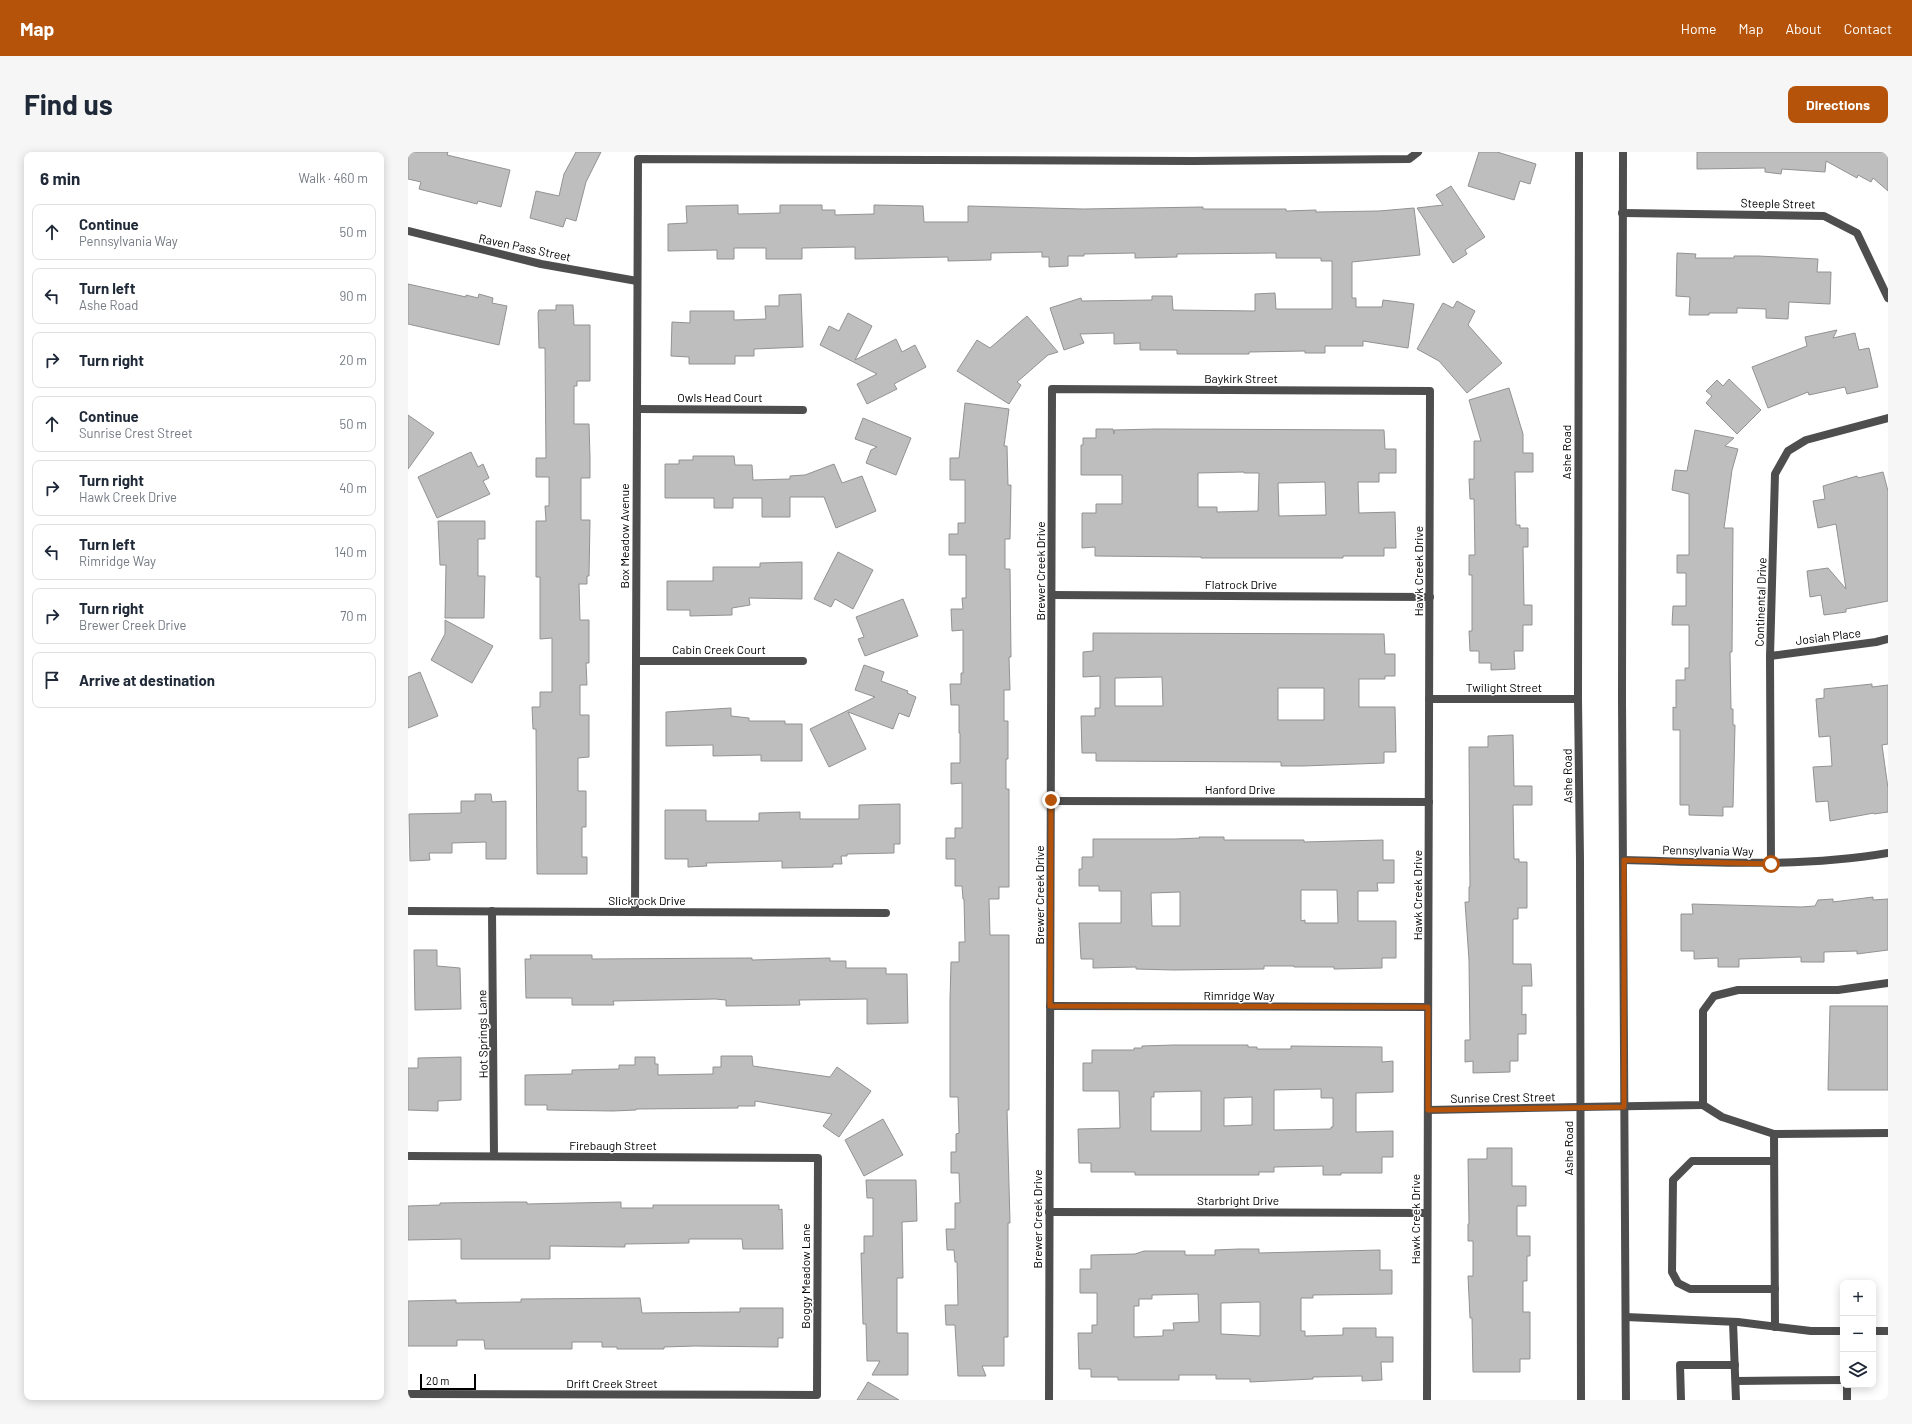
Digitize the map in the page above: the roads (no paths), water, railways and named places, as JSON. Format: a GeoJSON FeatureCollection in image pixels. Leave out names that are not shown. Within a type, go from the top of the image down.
{"type":"FeatureCollection","features":[{"type":"Feature","properties":{"kind":"street"},"geometry":{"type":"LineString","coordinates":[[1193,152],[1193,161]]}},
{"type":"Feature","properties":{"kind":"street"},"geometry":{"type":"LineString","coordinates":[[956,156],[1193,161],[1409,159],[1418,152]]}},
{"type":"Feature","properties":{"kind":"street","name":"Ashe Road"},"geometry":{"type":"LineString","coordinates":[[1579,152],[1578,699],[1580,859],[1579,1107],[1581,1400]]}},
{"type":"Feature","properties":{"kind":"street"},"geometry":{"type":"LineString","coordinates":[[1623,152],[1624,1107],[1626,1400]]}},
{"type":"Feature","properties":{"kind":"street","name":"Box Meadow Avenue"},"geometry":{"type":"LineString","coordinates":[[635,912],[638,159],[956,156]]}},
{"type":"Feature","properties":{"kind":"street","name":"Steeple Street"},"geometry":{"type":"LineString","coordinates":[[1622,213],[1824,216],[1857,233],[1888,298]]}},
{"type":"Feature","properties":{"kind":"street","name":"Raven Pass Street"},"geometry":{"type":"LineString","coordinates":[[408,231],[541,264],[637,282]]}},
{"type":"Feature","properties":{"kind":"street","name":"Baykirk Street"},"geometry":{"type":"LineString","coordinates":[[1052,389],[1430,391]]}},
{"type":"Feature","properties":{"kind":"street","name":"Brewer Creek Drive"},"geometry":{"type":"LineString","coordinates":[[1049,1400],[1052,389]]}},
{"type":"Feature","properties":{"kind":"street","name":"Hawk Creek Drive"},"geometry":{"type":"LineString","coordinates":[[1427,1400],[1430,391]]}},
{"type":"Feature","properties":{"kind":"street","name":"Owls Head Court"},"geometry":{"type":"LineString","coordinates":[[637,409],[803,410]]}},
{"type":"Feature","properties":{"kind":"street","name":"Continental Drive"},"geometry":{"type":"LineString","coordinates":[[1771,864],[1770,656],[1775,474],[1788,451],[1806,440],[1888,418]]}},
{"type":"Feature","properties":{"kind":"street","name":"Flatrock Drive"},"geometry":{"type":"LineString","coordinates":[[1052,595],[1430,596]]}},
{"type":"Feature","properties":{"kind":"street","name":"Josiah Place"},"geometry":{"type":"LineString","coordinates":[[1770,656],[1876,642],[1888,639]]}},
{"type":"Feature","properties":{"kind":"street","name":"Cabin Creek Court"},"geometry":{"type":"LineString","coordinates":[[636,660],[803,661]]}},
{"type":"Feature","properties":{"kind":"street","name":"Twilight Street"},"geometry":{"type":"LineString","coordinates":[[1429,699],[1578,699]]}},
{"type":"Feature","properties":{"kind":"street","name":"Hanford Drive"},"geometry":{"type":"LineString","coordinates":[[1051,800],[1429,802]]}},
{"type":"Feature","properties":{"kind":"street","name":"Pennsylvania Way"},"geometry":{"type":"LineString","coordinates":[[1624,860],[1771,864],[1869,856],[1888,853]]}},
{"type":"Feature","properties":{"kind":"street","name":"Slickrock Drive"},"geometry":{"type":"LineString","coordinates":[[408,911],[886,913]]}},
{"type":"Feature","properties":{"kind":"street","name":"Hot Springs Lane"},"geometry":{"type":"LineString","coordinates":[[492,911],[494,1156]]}},
{"type":"Feature","properties":{"kind":"street"},"geometry":{"type":"LineString","coordinates":[[1888,983],[1838,990],[1738,990],[1714,996],[1703,1011],[1703,1105],[1722,1117],[1774,1134],[1888,1133]]}},
{"type":"Feature","properties":{"kind":"street","name":"Rimridge Way"},"geometry":{"type":"LineString","coordinates":[[1050,1006],[1428,1007]]}},
{"type":"Feature","properties":{"kind":"street","name":"Sunrise Crest Street"},"geometry":{"type":"LineString","coordinates":[[1428,1110],[1703,1105]]}},
{"type":"Feature","properties":{"kind":"street"},"geometry":{"type":"LineString","coordinates":[[1774,1134],[1775,1327]]}},
{"type":"Feature","properties":{"kind":"street","name":"Firebaugh Street"},"geometry":{"type":"LineString","coordinates":[[408,1156],[818,1158]]}},
{"type":"Feature","properties":{"kind":"street","name":"Boggy Meadow Lane"},"geometry":{"type":"LineString","coordinates":[[817,1395],[818,1158]]}},
{"type":"Feature","properties":{"kind":"street"},"geometry":{"type":"LineString","coordinates":[[1774,1161],[1692,1161],[1673,1180],[1672,1272],[1678,1283],[1690,1289],[1775,1289]]}},
{"type":"Feature","properties":{"kind":"street","name":"Starbright Drive"},"geometry":{"type":"LineString","coordinates":[[1049,1212],[1427,1213]]}},
{"type":"Feature","properties":{"kind":"street"},"geometry":{"type":"LineString","coordinates":[[1626,1317],[1734,1322],[1811,1331],[1840,1331]]}},
{"type":"Feature","properties":{"kind":"street"},"geometry":{"type":"LineString","coordinates":[[1734,1322],[1736,1400]]}},
{"type":"Feature","properties":{"kind":"street"},"geometry":{"type":"LineString","coordinates":[[1876,1331],[1888,1331]]}},
{"type":"Feature","properties":{"kind":"street"},"geometry":{"type":"LineString","coordinates":[[1681,1400],[1680,1365],[1735,1365]]}},
{"type":"Feature","properties":{"kind":"street"},"geometry":{"type":"LineString","coordinates":[[1736,1381],[1840,1380]]}},
{"type":"Feature","properties":{"kind":"street"},"geometry":{"type":"LineString","coordinates":[[1846,1388],[1847,1400]]}},
{"type":"Feature","properties":{"kind":"street","name":"Drift Creek Street"},"geometry":{"type":"LineString","coordinates":[[408,1394],[817,1395]]}}]}
